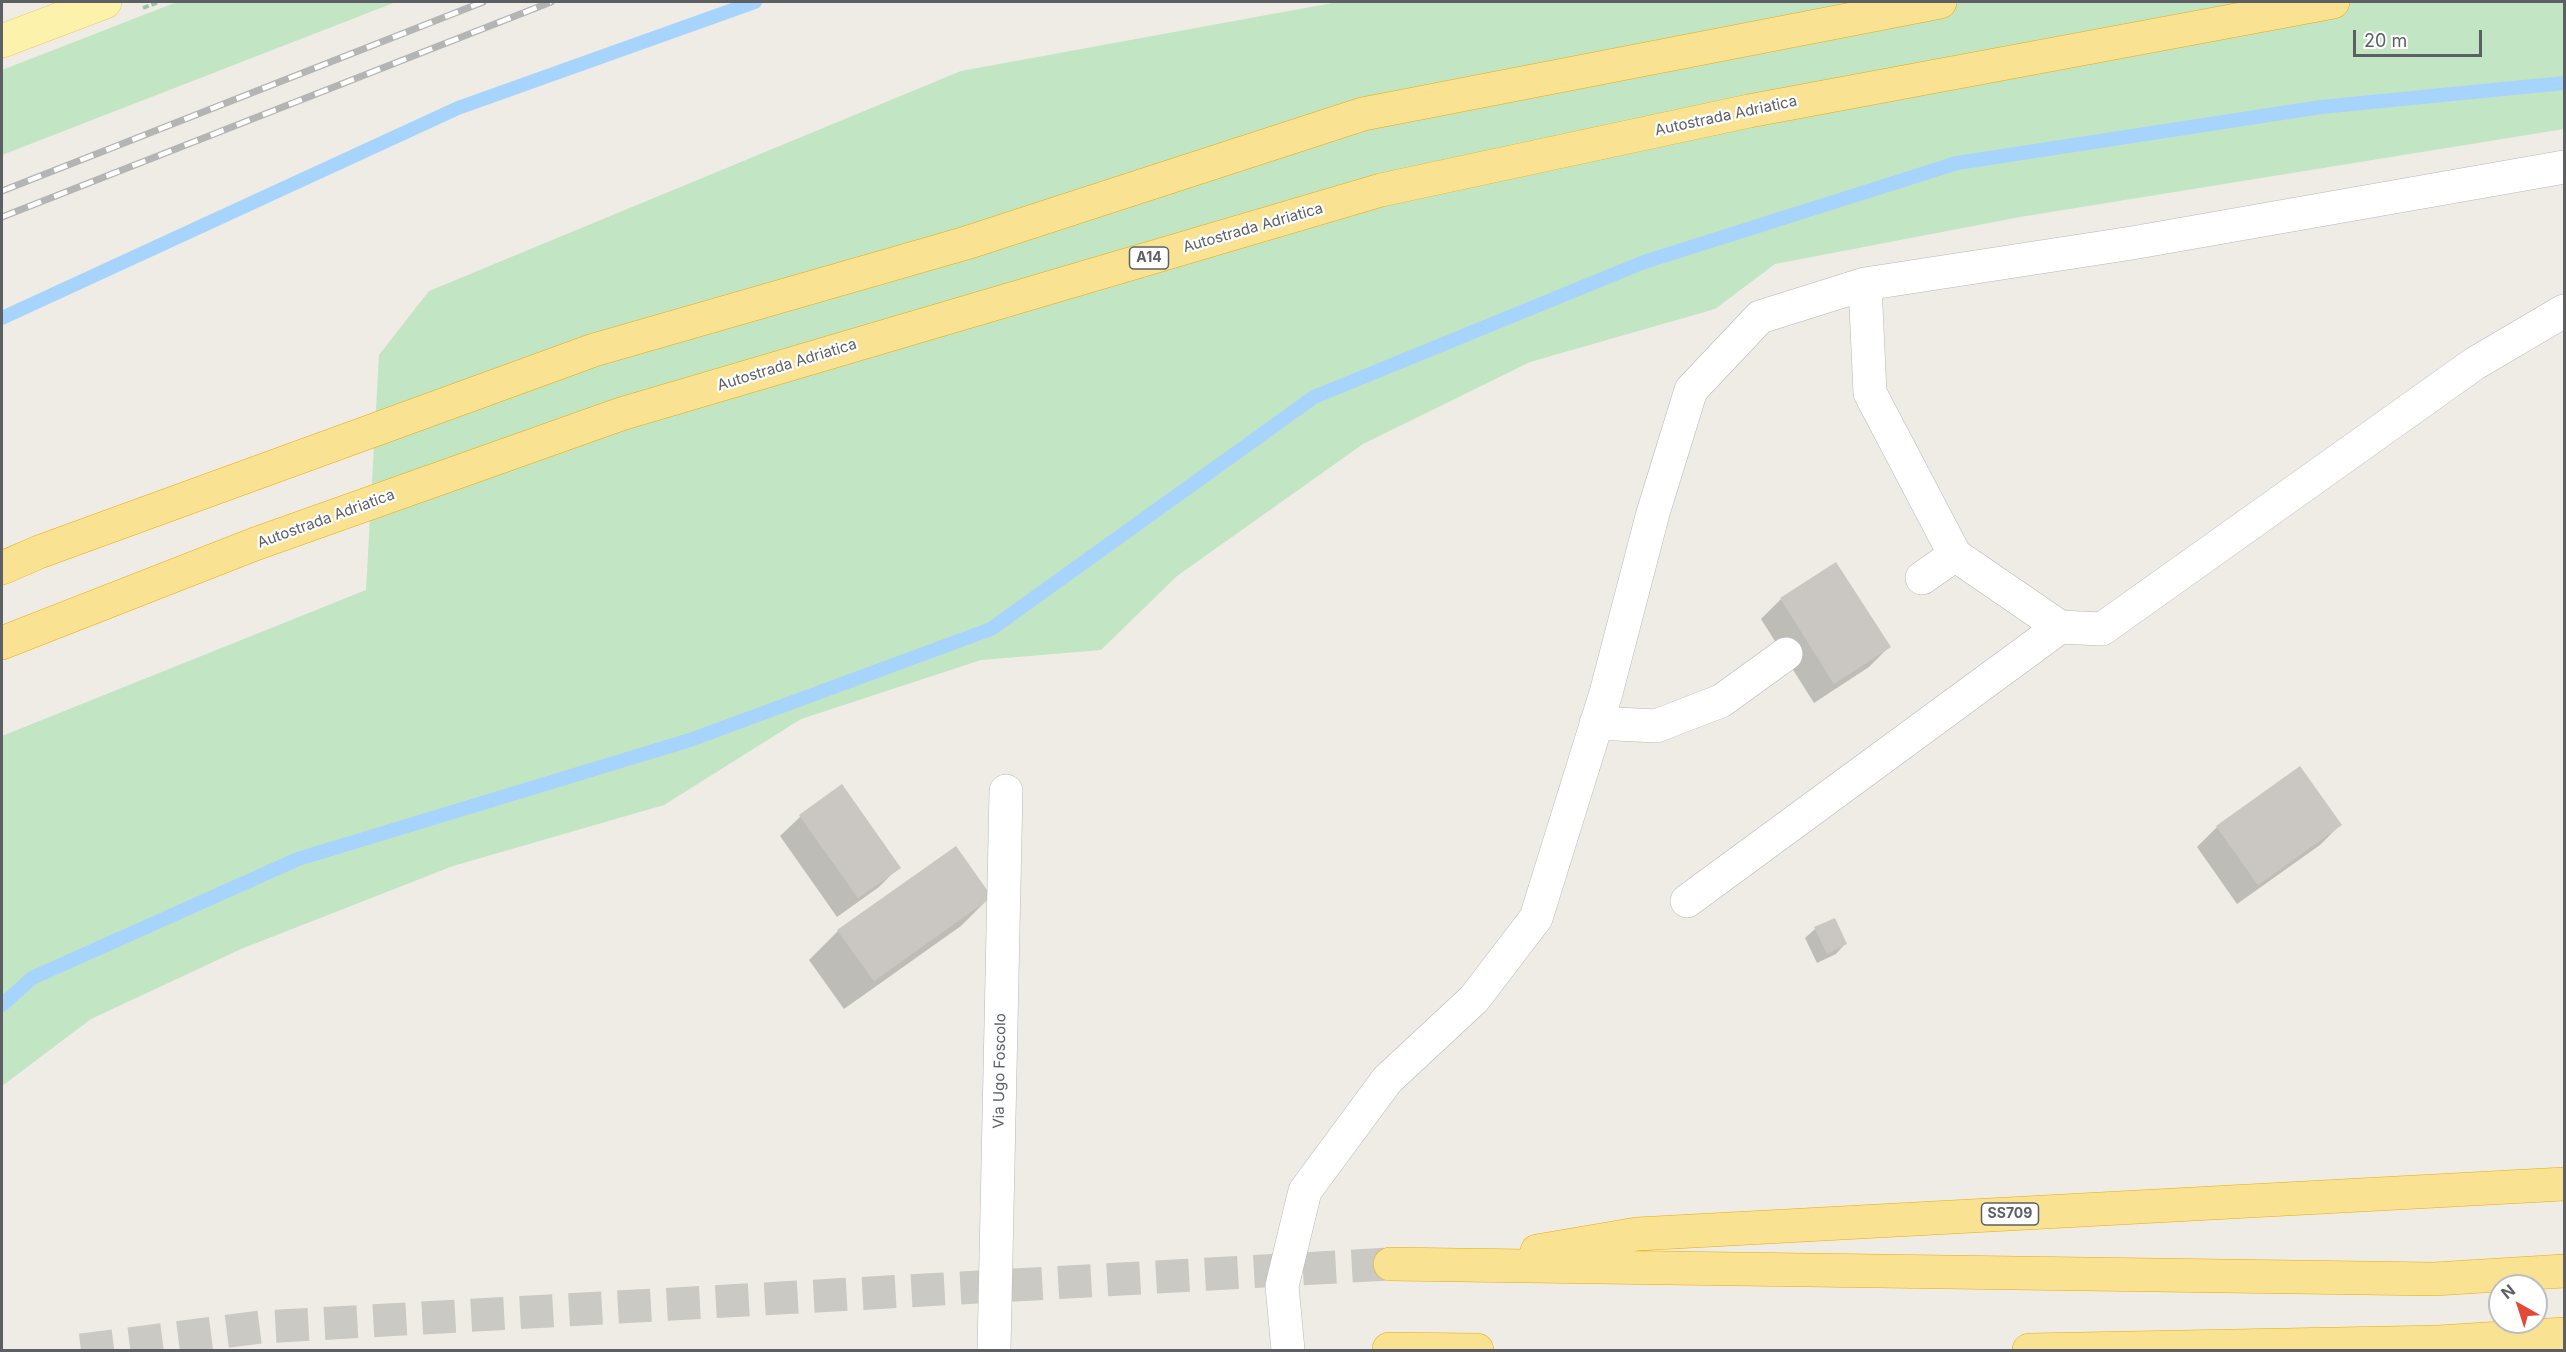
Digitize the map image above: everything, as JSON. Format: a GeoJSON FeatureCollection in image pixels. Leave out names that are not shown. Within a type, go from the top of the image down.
{"type":"FeatureCollection","features":[{"type":"Feature","properties":{"kind":"highway"},"geometry":{"type":"LineString","coordinates":[[2,568],[39,552],[594,350],[966,243],[1363,114],[1940,2]]}},
{"type":"Feature","properties":{"kind":"highway","name":"Autostrada Adriatica"},"geometry":{"type":"LineString","coordinates":[[2,644],[255,544],[621,414],[1382,190],[1749,111],[2333,2]]}},
{"type":"Feature","properties":{"kind":"highway","name":"SS709"},"geometry":{"type":"LineString","coordinates":[[1458,1265],[1637,1234],[2565,1184]]}},
{"type":"Feature","properties":{"kind":"highway","name":"SS709"},"geometry":{"type":"LineString","coordinates":[[1390,1264],[2434,1279],[2565,1271]]}},
{"type":"Feature","properties":{"kind":"highway"},"geometry":{"type":"LineString","coordinates":[[2029,1350],[2439,1342],[2565,1335]]}},
{"type":"Feature","properties":{"kind":"highway"},"geometry":{"type":"LineString","coordinates":[[1389,1349],[1477,1350]]}},
{"type":"Feature","properties":{"kind":"main road"},"geometry":{"type":"LineString","coordinates":[[2,41],[105,2]]}},
{"type":"Feature","properties":{"kind":"street"},"geometry":{"type":"LineString","coordinates":[[1288,1350],[1282,1286],[1305,1191],[1387,1080],[1474,999],[1536,918],[1596,723],[1653,513],[1691,390],[1760,317],[1865,284],[2143,241],[2565,166]]}},
{"type":"Feature","properties":{"kind":"street"},"geometry":{"type":"LineString","coordinates":[[1865,284],[1870,393],[1955,555],[2060,627],[2102,629],[2474,364],[2565,311]]}},
{"type":"Feature","properties":{"kind":"street"},"geometry":{"type":"LineString","coordinates":[[1922,578],[1955,555]]}},
{"type":"Feature","properties":{"kind":"street"},"geometry":{"type":"LineString","coordinates":[[1687,901],[2060,627]]}},
{"type":"Feature","properties":{"kind":"street"},"geometry":{"type":"LineString","coordinates":[[1596,723],[1656,726],[1721,701],[1786,654]]}},
{"type":"Feature","properties":{"kind":"street","name":"Via Ugo Foscolo"},"geometry":{"type":"LineString","coordinates":[[994,1350],[1006,791]]}},
{"type":"Feature","properties":{"kind":"green space"},"geometry":{"type":"Polygon","coordinates":[[[177,2],[396,2],[2,155],[2,70],[177,2]]]}},
{"type":"Feature","properties":{"kind":"green space"},"geometry":{"type":"Polygon","coordinates":[[[1338,2],[2564,2],[2564,129],[2020,217],[1775,264],[1715,309],[1530,362],[1363,444],[1177,576],[1101,650],[981,660],[801,719],[664,805],[453,866],[241,949],[91,1019],[2,1086],[2,736],[366,590],[379,355],[429,291],[961,71],[1338,2]]]}},
{"type":"Feature","properties":{"kind":"building"},"geometry":{"type":"Polygon","coordinates":[[[1836,562],[1891,647],[1834,684],[1780,598],[1836,562]]]}},
{"type":"Feature","properties":{"kind":"building"},"geometry":{"type":"Polygon","coordinates":[[[2300,766],[2342,825],[2258,885],[2216,826],[2300,766]]]}},
{"type":"Feature","properties":{"kind":"building"},"geometry":{"type":"Polygon","coordinates":[[[842,784],[901,868],[858,898],[799,815],[842,784]]]}},
{"type":"Feature","properties":{"kind":"building"},"geometry":{"type":"Polygon","coordinates":[[[956,846],[992,897],[874,981],[837,930],[956,846]]]}},
{"type":"Feature","properties":{"kind":"building"},"geometry":{"type":"Polygon","coordinates":[[[1835,918],[1847,944],[1827,954],[1814,927],[1835,918]]]}},
{"type":"Feature","properties":{"kind":"waterway"},"geometry":{"type":"LineString","coordinates":[[2,318],[458,108],[755,2]]}},
{"type":"Feature","properties":{"kind":"waterway"},"geometry":{"type":"LineString","coordinates":[[2,1005],[32,978],[298,859],[690,740],[991,629],[1314,397],[1644,262],[1957,163],[2321,107],[2564,83]]}},
{"type":"Feature","properties":{"kind":"tunnel"},"geometry":{"type":"LineString","coordinates":[[81,1350],[261,1327],[1390,1264]]}},
{"type":"Feature","properties":{"kind":"railway"},"geometry":{"type":"LineString","coordinates":[[2,191],[483,2]]}},
{"type":"Feature","properties":{"kind":"railway"},"geometry":{"type":"LineString","coordinates":[[2,217],[551,2]]}}]}
